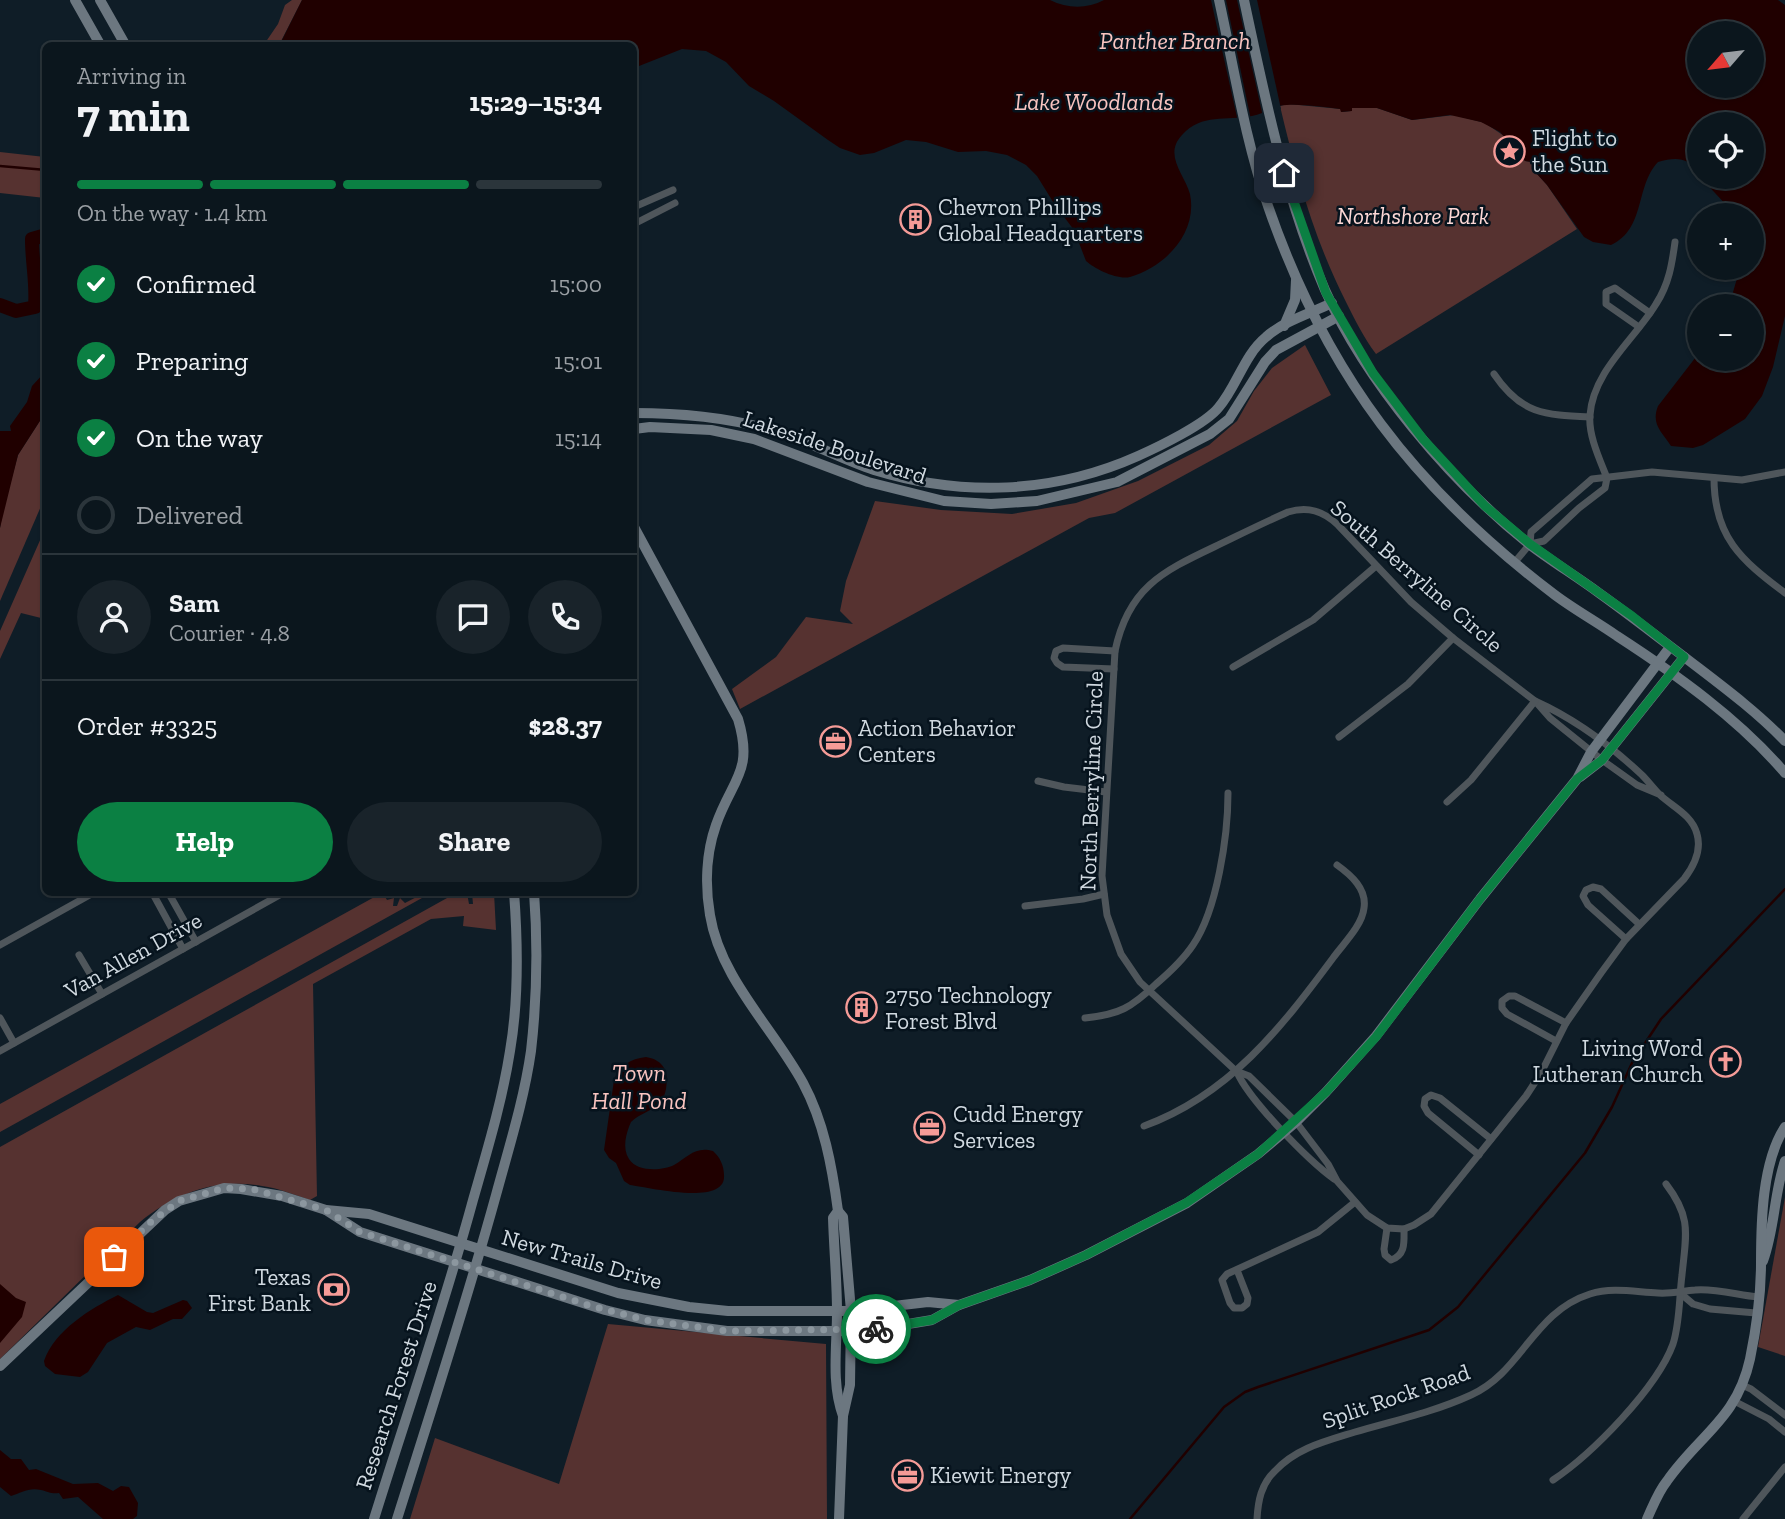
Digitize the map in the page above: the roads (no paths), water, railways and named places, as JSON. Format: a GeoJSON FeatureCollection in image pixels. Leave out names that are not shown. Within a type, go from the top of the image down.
{"type":"FeatureCollection","features":[{"type":"Feature","properties":{"kind":"street"},"geometry":{"type":"LineString","coordinates":[[75,0],[99,42]]}},
{"type":"Feature","properties":{"kind":"street"},"geometry":{"type":"LineString","coordinates":[[100,0],[124,42]]}},
{"type":"Feature","properties":{"kind":"street"},"geometry":{"type":"LineString","coordinates":[[1219,0],[1248,132],[1268,205],[1319,326],[1354,387],[1404,455],[1434,490],[1514,563],[1558,598],[1671,674],[1743,730],[1785,773]]}},
{"type":"Feature","properties":{"kind":"street"},"geometry":{"type":"LineString","coordinates":[[1244,0],[1271,128],[1291,196],[1332,303],[1373,373],[1423,439],[1485,506],[1530,544],[1760,715],[1785,741]]}},
{"type":"Feature","properties":{"kind":"street"},"geometry":{"type":"LineString","coordinates":[[637,206],[673,190]]}},
{"type":"Feature","properties":{"kind":"street"},"geometry":{"type":"LineString","coordinates":[[637,222],[675,203]]}},
{"type":"Feature","properties":{"kind":"street"},"geometry":{"type":"LineString","coordinates":[[1530,544],[1544,541],[1605,488],[1607,478],[1592,435],[1590,417],[1593,400],[1603,376],[1663,293],[1670,275],[1675,242]]}},
{"type":"Feature","properties":{"kind":"street"},"geometry":{"type":"LineString","coordinates":[[1284,326],[1295,300],[1296,276]]}},
{"type":"Feature","properties":{"kind":"street"},"geometry":{"type":"LineString","coordinates":[[1639,327],[1606,304],[1606,292],[1615,288],[1650,313]]}},
{"type":"Feature","properties":{"kind":"street","name":"Lakeside Boulevard"},"geometry":{"type":"LineString","coordinates":[[637,413],[715,418],[754,426],[793,437],[872,470],[945,486],[999,489],[1064,481],[1138,456],[1184,433],[1219,409],[1266,337],[1332,303]]}},
{"type":"Feature","properties":{"kind":"street","name":"Lakeside Boulevard"},"geometry":{"type":"LineString","coordinates":[[637,429],[711,430],[754,439],[867,482],[944,501],[991,504],[1037,501],[1116,482],[1189,446],[1229,419],[1265,362],[1276,350],[1339,316]]}},
{"type":"Feature","properties":{"kind":"street"},"geometry":{"type":"LineString","coordinates":[[1494,374],[1505,390],[1526,407],[1552,415],[1590,417]]}},
{"type":"Feature","properties":{"kind":"street"},"geometry":{"type":"LineString","coordinates":[[711,430],[715,418]]}},
{"type":"Feature","properties":{"kind":"street"},"geometry":{"type":"LineString","coordinates":[[1184,433],[1189,446]]}},
{"type":"Feature","properties":{"kind":"street"},"geometry":{"type":"LineString","coordinates":[[1112,466],[1116,482]]}},
{"type":"Feature","properties":{"kind":"street"},"geometry":{"type":"LineString","coordinates":[[867,482],[872,470]]}},
{"type":"Feature","properties":{"kind":"street"},"geometry":{"type":"LineString","coordinates":[[1514,563],[1530,544],[1531,531],[1592,479],[1652,472],[1742,480],[1785,472]]}},
{"type":"Feature","properties":{"kind":"street"},"geometry":{"type":"LineString","coordinates":[[1714,478],[1715,505],[1731,544],[1740,557],[1785,593]]}},
{"type":"Feature","properties":{"kind":"street","name":"South Berryline Circle"},"geometry":{"type":"LineString","coordinates":[[1115,651],[1122,621],[1129,607],[1148,584],[1178,564],[1288,512],[1309,509],[1328,516],[1412,602],[1453,638],[1535,701],[1569,718],[1611,749],[1692,822],[1697,833],[1697,856],[1684,879],[1626,939],[1566,1023]]}},
{"type":"Feature","properties":{"kind":"street"},"geometry":{"type":"LineString","coordinates":[[637,533],[738,719],[745,743],[742,771],[715,827],[707,874],[710,917],[725,960],[802,1081],[813,1104],[827,1147],[838,1211],[843,1217],[850,1311],[850,1385],[843,1416],[839,1519]]}},
{"type":"Feature","properties":{"kind":"street"},"geometry":{"type":"LineString","coordinates":[[1233,667],[1313,620],[1376,566]]}},
{"type":"Feature","properties":{"kind":"street"},"geometry":{"type":"LineString","coordinates":[[1339,737],[1408,684],[1453,638]]}},
{"type":"Feature","properties":{"kind":"street","name":"New Trails Drive"},"geometry":{"type":"LineString","coordinates":[[326,1210],[360,1232],[605,1310],[645,1320],[727,1331],[850,1331],[932,1320],[959,1305],[1030,1280],[1138,1230],[1186,1203],[1223,1179],[1296,1122],[1396,1012],[1480,899],[1577,779],[1591,752],[1670,646]]}},
{"type":"Feature","properties":{"kind":"street"},"geometry":{"type":"LineString","coordinates":[[1114,670],[1063,667],[1054,658],[1056,651],[1063,648],[1115,651]]}},
{"type":"Feature","properties":{"kind":"street","name":"North Berryline Circle"},"geometry":{"type":"LineString","coordinates":[[1115,651],[1102,876],[1107,915],[1121,954],[1130,970],[1149,991],[1236,1071],[1242,1084],[1284,1132],[1321,1169],[1338,1181]]}},
{"type":"Feature","properties":{"kind":"street","name":"New Trails Drive"},"geometry":{"type":"LineString","coordinates":[[1577,779],[1602,760],[1684,657]]}},
{"type":"Feature","properties":{"kind":"street"},"geometry":{"type":"LineString","coordinates":[[1447,802],[1471,780],[1535,701]]}},
{"type":"Feature","properties":{"kind":"street","name":"South Berryline Circle"},"geometry":{"type":"LineString","coordinates":[[1535,701],[1550,718],[1591,752],[1637,785],[1661,795]]}},
{"type":"Feature","properties":{"kind":"street"},"geometry":{"type":"LineString","coordinates":[[1038,781],[1106,792]]}},
{"type":"Feature","properties":{"kind":"street"},"geometry":{"type":"LineString","coordinates":[[1086,1018],[1114,1014],[1130,1008],[1181,961],[1203,929],[1213,900],[1228,822],[1228,793]]}},
{"type":"Feature","properties":{"kind":"street"},"geometry":{"type":"LineString","coordinates":[[1144,1126],[1185,1109],[1236,1071],[1280,1027],[1357,925],[1364,909],[1363,898],[1351,876],[1337,865]]}},
{"type":"Feature","properties":{"kind":"street"},"geometry":{"type":"LineString","coordinates":[[1626,939],[1588,905],[1583,896],[1586,890],[1593,887],[1601,889],[1639,925]]}},
{"type":"Feature","properties":{"kind":"street"},"geometry":{"type":"LineString","coordinates":[[1025,906],[1083,900],[1104,894]]}},
{"type":"Feature","properties":{"kind":"street"},"geometry":{"type":"LineString","coordinates":[[0,945],[88,896]]}},
{"type":"Feature","properties":{"kind":"street"},"geometry":{"type":"LineString","coordinates":[[154,896],[183,949]]}},
{"type":"Feature","properties":{"kind":"street"},"geometry":{"type":"LineString","coordinates":[[170,896],[196,942]]}},
{"type":"Feature","properties":{"kind":"street","name":"Van Allen Drive"},"geometry":{"type":"LineString","coordinates":[[0,1051],[196,942],[272,896]]}},
{"type":"Feature","properties":{"kind":"street","name":"Research Forest Drive"},"geometry":{"type":"LineString","coordinates":[[374,1519],[456,1263],[499,1110],[510,1049],[517,948],[514,896]]}},
{"type":"Feature","properties":{"kind":"street","name":"Research Forest Drive"},"geometry":{"type":"LineString","coordinates":[[397,1519],[476,1269],[519,1115],[530,1052],[537,938],[534,896]]}},
{"type":"Feature","properties":{"kind":"street"},"geometry":{"type":"LineString","coordinates":[[79,955],[102,994]]}},
{"type":"Feature","properties":{"kind":"street"},"geometry":{"type":"LineString","coordinates":[[1404,1228],[1403,1252],[1399,1258],[1391,1260],[1385,1255],[1384,1248],[1387,1228],[1404,1228],[1431,1214],[1526,1096],[1541,1073],[1566,1023],[1515,996],[1509,996],[1502,1001],[1502,1008],[1507,1014],[1556,1041]]}},
{"type":"Feature","properties":{"kind":"street"},"geometry":{"type":"LineString","coordinates":[[0,1018],[14,1043]]}},
{"type":"Feature","properties":{"kind":"street","name":"North Berryline Circle"},"geometry":{"type":"LineString","coordinates":[[1236,1071],[1250,1076],[1296,1122],[1355,1202],[1375,1221],[1387,1228]]}},
{"type":"Feature","properties":{"kind":"street"},"geometry":{"type":"LineString","coordinates":[[1479,1155],[1428,1113],[1424,1106],[1425,1099],[1431,1095],[1440,1098],[1491,1139]]}},
{"type":"Feature","properties":{"kind":"street"},"geometry":{"type":"LineString","coordinates":[[1647,1519],[1667,1480],[1710,1433],[1734,1401],[1742,1385],[1749,1361],[1758,1297],[1761,1264],[1759,1244],[1768,1175],[1774,1149],[1785,1127]]}},
{"type":"Feature","properties":{"kind":"street"},"geometry":{"type":"LineString","coordinates":[[1761,1264],[1771,1238],[1780,1175],[1785,1161]]}},
{"type":"Feature","properties":{"kind":"street"},"geometry":{"type":"LineString","coordinates":[[1553,1480],[1588,1454],[1660,1372],[1676,1331],[1686,1219],[1677,1198],[1666,1184]]}},
{"type":"Feature","properties":{"kind":"street","name":"New Trails Drive"},"geometry":{"type":"LineString","coordinates":[[0,1366],[152,1221],[179,1201],[224,1188],[282,1196],[326,1210],[369,1214],[618,1293],[658,1301],[729,1311],[850,1311],[928,1303],[959,1305]]}},
{"type":"Feature","properties":{"kind":"street"},"geometry":{"type":"LineString","coordinates":[[1237,1270],[1248,1298],[1247,1304],[1242,1308],[1234,1308],[1230,1303],[1222,1280],[1227,1274],[1318,1232],[1355,1202]]}},
{"type":"Feature","properties":{"kind":"street"},"geometry":{"type":"LineString","coordinates":[[838,1211],[833,1218],[837,1311],[836,1378],[838,1401],[843,1416]]}},
{"type":"Feature","properties":{"kind":"street","name":"Split Rock Road"},"geometry":{"type":"LineString","coordinates":[[1257,1519],[1258,1503],[1266,1482],[1274,1471],[1291,1457],[1315,1444],[1412,1415],[1483,1389],[1507,1369],[1550,1316],[1576,1299],[1607,1290],[1679,1293],[1696,1289],[1758,1297]]}},
{"type":"Feature","properties":{"kind":"street","name":"Split Rock Road"},"geometry":{"type":"LineString","coordinates":[[1679,1293],[1693,1304],[1756,1313]]}},
{"type":"Feature","properties":{"kind":"street"},"geometry":{"type":"LineString","coordinates":[[643,1298],[645,1320]]}},
{"type":"Feature","properties":{"kind":"street"},"geometry":{"type":"LineString","coordinates":[[645,1320],[658,1301]]}},
{"type":"Feature","properties":{"kind":"street"},"geometry":{"type":"LineString","coordinates":[[1742,1385],[1785,1415],[1776,1426]]}},
{"type":"Feature","properties":{"kind":"street"},"geometry":{"type":"LineString","coordinates":[[1734,1401],[1762,1415],[1785,1432]]}},
{"type":"Feature","properties":{"kind":"street"},"geometry":{"type":"LineString","coordinates":[[1743,1519],[1785,1466]]}},
{"type":"Feature","properties":{"kind":"water","name":"Lake Woodlands"},"geometry":{"type":"Polygon","coordinates":[[[302,0],[1050,0],[1077,7],[1104,0],[1778,0],[1785,5],[1785,316],[1773,367],[1762,396],[1745,419],[1703,445],[1693,448],[1671,446],[1656,423],[1658,406],[1687,369],[1687,371],[1764,371],[1764,294],[1732,294],[1737,280],[1764,280],[1764,203],[1724,203],[1712,189],[1764,189],[1764,112],[1687,112],[1687,162],[1670,159],[1658,162],[1646,183],[1630,229],[1611,245],[1593,242],[1584,237],[1537,174],[1538,163],[1525,161],[1500,132],[1481,122],[1450,115],[1412,120],[1377,108],[1352,108],[1352,111],[1341,112],[1340,109],[1283,105],[1252,116],[1198,123],[1182,135],[1175,150],[1177,165],[1190,194],[1189,222],[1184,235],[1166,257],[1143,272],[1125,278],[1106,273],[1086,261],[1074,230],[1037,176],[1026,165],[1007,155],[986,151],[958,152],[926,142],[906,140],[874,153],[860,155],[840,148],[749,86],[726,62],[706,51],[682,49],[637,67],[637,42],[281,42],[302,0]]]}},
{"type":"Feature","properties":{"kind":"water"},"geometry":{"type":"Polygon","coordinates":[[[42,375],[42,418],[18,455],[0,528],[0,431],[11,431],[10,426],[27,402],[32,386],[42,375]]]}},
{"type":"Feature","properties":{"kind":"water","name":"Town Hall Pond"},"geometry":{"type":"Polygon","coordinates":[[[646,1057],[657,1061],[664,1068],[667,1077],[666,1089],[659,1104],[631,1122],[626,1140],[629,1159],[638,1166],[657,1169],[674,1165],[696,1151],[713,1151],[721,1162],[724,1175],[722,1185],[713,1190],[684,1193],[630,1185],[624,1181],[616,1163],[604,1150],[614,1080],[626,1064],[646,1057]]]}},
{"type":"Feature","properties":{"kind":"water"},"geometry":{"type":"Polygon","coordinates":[[[0,1284],[16,1298],[26,1302],[22,1317],[0,1343],[0,1284]]]}},
{"type":"Feature","properties":{"kind":"water"},"geometry":{"type":"Polygon","coordinates":[[[118,1295],[147,1312],[153,1313],[183,1300],[192,1308],[182,1319],[173,1319],[150,1330],[136,1327],[107,1343],[88,1372],[80,1377],[55,1374],[45,1366],[44,1361],[49,1350],[65,1330],[85,1314],[118,1295]]]}},
{"type":"Feature","properties":{"kind":"water"},"geometry":{"type":"Polygon","coordinates":[[[0,1450],[11,1459],[21,1459],[29,1470],[36,1469],[73,1484],[98,1483],[113,1491],[121,1486],[129,1487],[138,1503],[137,1516],[133,1519],[103,1519],[78,1497],[63,1499],[59,1493],[37,1489],[11,1496],[0,1487],[0,1450]]]}},
{"type":"Feature","properties":{"kind":"waterway"},"geometry":{"type":"LineString","coordinates":[[0,166],[42,170]]}},
{"type":"Feature","properties":{"kind":"waterway","name":"Panther Branch"},"geometry":{"type":"LineString","coordinates":[[0,305],[16,311],[35,307],[32,239],[42,236]]}},
{"type":"Feature","properties":{"kind":"waterway"},"geometry":{"type":"LineString","coordinates":[[1130,1519],[1224,1407],[1245,1392],[1429,1330],[1458,1307],[1585,1153],[1612,1107],[1632,1063],[1661,1019],[1785,889]]}},
{"type":"Feature","properties":{"kind":"place","name":"Flight to the Sun"},"geometry":{"type":"Point","coordinates":[1509,151]}},
{"type":"Feature","properties":{"kind":"place","name":"Chevron Phillips Global Headquarters"},"geometry":{"type":"Point","coordinates":[915,220]}},
{"type":"Feature","properties":{"kind":"place","name":"Action Behavior Centers"},"geometry":{"type":"Point","coordinates":[835,741]}},
{"type":"Feature","properties":{"kind":"place","name":"2750 Technology Forest Blvd"},"geometry":{"type":"Point","coordinates":[862,1008]}},
{"type":"Feature","properties":{"kind":"place","name":"Living Word Lutheran Church"},"geometry":{"type":"Point","coordinates":[1726,1061]}},
{"type":"Feature","properties":{"kind":"place","name":"Cudd Energy Services"},"geometry":{"type":"Point","coordinates":[930,1127]}},
{"type":"Feature","properties":{"kind":"place","name":"Texas First Bank"},"geometry":{"type":"Point","coordinates":[334,1290]}},
{"type":"Feature","properties":{"kind":"place","name":"Kiewit Energy"},"geometry":{"type":"Point","coordinates":[907,1475]}},
{"type":"Feature","properties":{"kind":"park label","name":"Northshore Park"},"geometry":{"type":"Point","coordinates":[1413,216]}}]}
